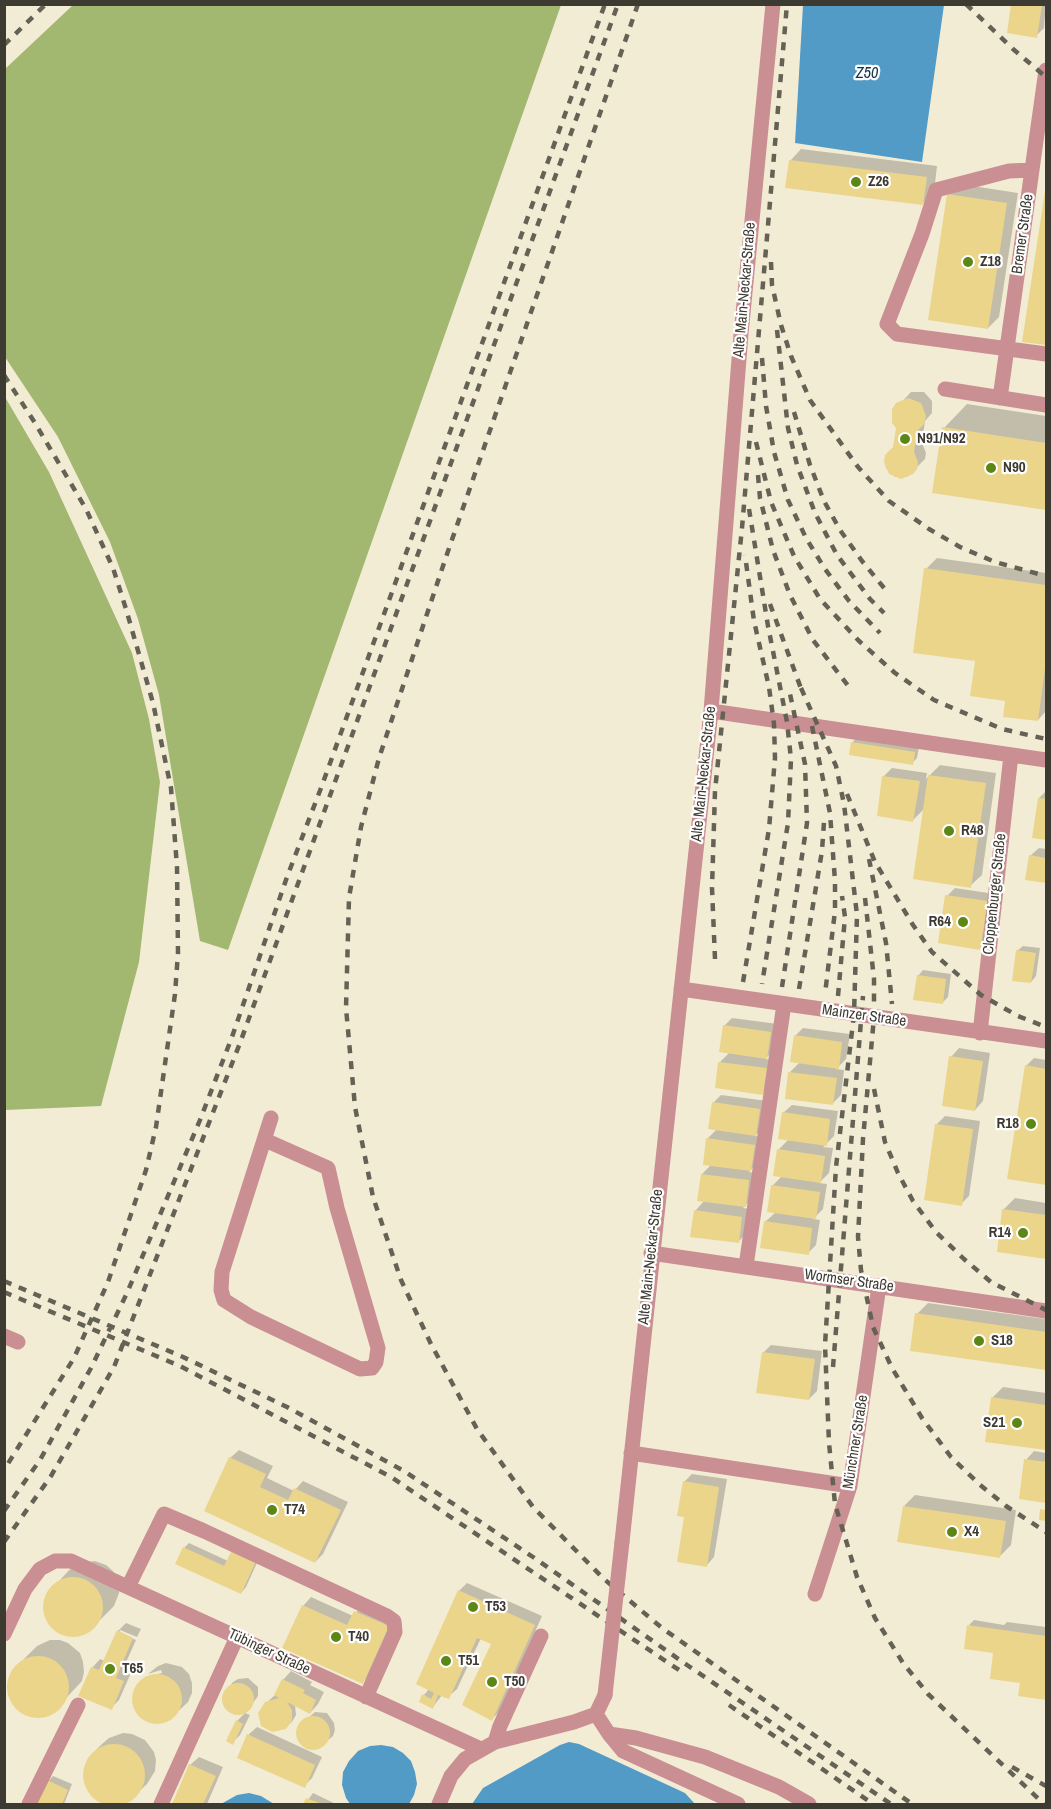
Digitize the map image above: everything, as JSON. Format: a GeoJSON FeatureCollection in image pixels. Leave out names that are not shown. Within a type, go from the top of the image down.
{"type":"FeatureCollection","features":[{"type":"Feature","properties":{"kind":"lane","name":"Alte Main-Neckar-Straße"},"geometry":{"type":"LineString","coordinates":[[596,1714],[605,1695],[711,711],[740,345],[773,4]]}},
{"type":"Feature","properties":{"kind":"lane","name":"Bremer Straße"},"geometry":{"type":"LineString","coordinates":[[1000,398],[1047,70]]}},
{"type":"Feature","properties":{"kind":"lane"},"geometry":{"type":"LineString","coordinates":[[1032,170],[1010,171],[936,190],[922,234],[887,324],[897,334],[1047,354]]}},
{"type":"Feature","properties":{"kind":"lane"},"geometry":{"type":"LineString","coordinates":[[945,389],[1047,405]]}},
{"type":"Feature","properties":{"kind":"lane"},"geometry":{"type":"LineString","coordinates":[[711,711],[1047,760]]}},
{"type":"Feature","properties":{"kind":"lane","name":"Cloppenburger Straße"},"geometry":{"type":"LineString","coordinates":[[980,1033],[1011,755]]}},
{"type":"Feature","properties":{"kind":"lane","name":"Mainzer Straße"},"geometry":{"type":"LineString","coordinates":[[681,989],[1047,1041]]}},
{"type":"Feature","properties":{"kind":"lane"},"geometry":{"type":"LineString","coordinates":[[746,1266],[784,1004]]}},
{"type":"Feature","properties":{"kind":"lane"},"geometry":{"type":"LineString","coordinates":[[265,1140],[328,1168],[337,1208],[378,1348],[376,1362],[372,1368],[360,1369],[251,1317],[224,1300],[221,1290],[222,1272],[271,1118]]}},
{"type":"Feature","properties":{"kind":"lane","name":"Wormser Straße"},"geometry":{"type":"LineString","coordinates":[[651,1253],[1047,1311]]}},
{"type":"Feature","properties":{"kind":"lane","name":"Münchner Straße"},"geometry":{"type":"LineString","coordinates":[[815,1594],[850,1486],[879,1286]]}},
{"type":"Feature","properties":{"kind":"lane"},"geometry":{"type":"LineString","coordinates":[[631,1453],[850,1486]]}},
{"type":"Feature","properties":{"kind":"lane"},"geometry":{"type":"LineString","coordinates":[[128,1587],[164,1514],[204,1531],[394,1621],[395,1632],[366,1696]]}},
{"type":"Feature","properties":{"kind":"lane","name":"Tübinger Straße"},"geometry":{"type":"LineString","coordinates":[[4,1634],[25,1589],[40,1569],[56,1561],[71,1561],[481,1749]]}},
{"type":"Feature","properties":{"kind":"lane"},"geometry":{"type":"LineString","coordinates":[[495,1742],[541,1636]]}},
{"type":"Feature","properties":{"kind":"lane"},"geometry":{"type":"LineString","coordinates":[[161,1804],[237,1637]]}},
{"type":"Feature","properties":{"kind":"lane"},"geometry":{"type":"LineString","coordinates":[[29,1804],[78,1705]]}},
{"type":"Feature","properties":{"kind":"lane"},"geometry":{"type":"LineString","coordinates":[[439,1804],[451,1776],[465,1759],[481,1749],[495,1742],[574,1722],[596,1714],[623,1751],[738,1804]]}},
{"type":"Feature","properties":{"kind":"lane"},"geometry":{"type":"LineString","coordinates":[[609,1734],[636,1738],[705,1757],[779,1787],[809,1804]]}},
{"type":"Feature","properties":{"kind":"green space"},"geometry":{"type":"Polygon","coordinates":[[[73,5],[561,5],[228,950],[200,941],[159,695],[138,619],[110,542],[58,437],[5,357],[5,69],[73,5]]]}},
{"type":"Feature","properties":{"kind":"green space"},"geometry":{"type":"Polygon","coordinates":[[[5,397],[49,472],[132,653],[149,719],[160,782],[139,962],[101,1106],[5,1110],[5,397]]]}},
{"type":"Feature","properties":{"kind":"water","name":"Z50"},"geometry":{"type":"Polygon","coordinates":[[[803,5],[944,5],[922,162],[795,143],[803,5]]]}},
{"type":"Feature","properties":{"kind":"water"},"geometry":{"type":"Polygon","coordinates":[[[569,1742],[579,1744],[685,1793],[695,1804],[472,1804],[483,1788],[569,1742]]]}},
{"type":"Feature","properties":{"kind":"water"},"geometry":{"type":"Polygon","coordinates":[[[370,1746],[393,1747],[411,1761],[417,1784],[414,1795],[409,1804],[350,1804],[342,1785],[343,1772],[358,1751],[370,1746]]]}},
{"type":"Feature","properties":{"kind":"water"},"geometry":{"type":"Polygon","coordinates":[[[249,1793],[261,1796],[274,1804],[221,1804],[237,1795],[249,1793]]]}},
{"type":"Feature","properties":{"kind":"building"},"geometry":{"type":"Polygon","coordinates":[[[1011,4],[1042,4],[1037,38],[1007,33],[1011,4]]]}},
{"type":"Feature","properties":{"kind":"building","name":"Z26"},"geometry":{"type":"Polygon","coordinates":[[[789,160],[927,177],[923,205],[785,188],[789,160]]]}},
{"type":"Feature","properties":{"kind":"building"},"geometry":{"type":"Polygon","coordinates":[[[1046,191],[1046,345],[1022,342],[1046,191]]]}},
{"type":"Feature","properties":{"kind":"building","name":"Z18"},"geometry":{"type":"Polygon","coordinates":[[[947,194],[1007,203],[988,329],[928,320],[947,194]]]}},
{"type":"Feature","properties":{"kind":"building","name":"N91/N92"},"geometry":{"type":"Polygon","coordinates":[[[908,398],[921,403],[926,416],[924,424],[917,431],[914,452],[918,462],[917,469],[913,474],[901,479],[889,474],[884,462],[885,455],[893,447],[896,428],[892,423],[892,409],[896,403],[908,398]]]}},
{"type":"Feature","properties":{"kind":"building","name":"N90"},"geometry":{"type":"Polygon","coordinates":[[[942,427],[1046,443],[1046,510],[932,493],[942,427]]]}},
{"type":"Feature","properties":{"kind":"building"},"geometry":{"type":"Polygon","coordinates":[[[924,568],[1046,585],[1046,660],[1038,721],[1003,717],[1005,701],[970,696],[975,661],[913,653],[924,568]]]}},
{"type":"Feature","properties":{"kind":"building"},"geometry":{"type":"Polygon","coordinates":[[[851,742],[915,752],[913,765],[849,755],[851,742]]]}},
{"type":"Feature","properties":{"kind":"building","name":"R48"},"geometry":{"type":"Polygon","coordinates":[[[928,775],[986,783],[971,888],[913,879],[928,775]]]}},
{"type":"Feature","properties":{"kind":"building"},"geometry":{"type":"Polygon","coordinates":[[[882,776],[920,781],[913,822],[877,816],[882,776]]]}},
{"type":"Feature","properties":{"kind":"building"},"geometry":{"type":"Polygon","coordinates":[[[1038,798],[1046,799],[1046,840],[1032,838],[1038,798]]]}},
{"type":"Feature","properties":{"kind":"building"},"geometry":{"type":"Polygon","coordinates":[[[1029,855],[1046,858],[1046,883],[1025,880],[1029,855]]]}},
{"type":"Feature","properties":{"kind":"building","name":"R64"},"geometry":{"type":"Polygon","coordinates":[[[945,895],[988,901],[980,950],[938,943],[945,895]]]}},
{"type":"Feature","properties":{"kind":"building"},"geometry":{"type":"Polygon","coordinates":[[[1016,950],[1036,953],[1031,983],[1012,981],[1016,950]]]}},
{"type":"Feature","properties":{"kind":"building"},"geometry":{"type":"Polygon","coordinates":[[[917,975],[946,979],[943,1004],[913,1000],[917,975]]]}},
{"type":"Feature","properties":{"kind":"building"},"geometry":{"type":"Polygon","coordinates":[[[723,1025],[771,1032],[767,1059],[719,1052],[723,1025]]]}},
{"type":"Feature","properties":{"kind":"building"},"geometry":{"type":"Polygon","coordinates":[[[794,1035],[842,1042],[839,1069],[790,1062],[794,1035]]]}},
{"type":"Feature","properties":{"kind":"building"},"geometry":{"type":"Polygon","coordinates":[[[949,1056],[983,1061],[975,1111],[942,1106],[949,1056]]]}},
{"type":"Feature","properties":{"kind":"building"},"geometry":{"type":"Polygon","coordinates":[[[718,1062],[767,1068],[763,1095],[715,1088],[718,1062]]]}},
{"type":"Feature","properties":{"kind":"building","name":"R18"},"geometry":{"type":"Polygon","coordinates":[[[1025,1065],[1046,1069],[1046,1185],[1007,1179],[1025,1065]]]}},
{"type":"Feature","properties":{"kind":"building"},"geometry":{"type":"Polygon","coordinates":[[[788,1072],[837,1078],[833,1105],[785,1099],[788,1072]]]}},
{"type":"Feature","properties":{"kind":"building"},"geometry":{"type":"Polygon","coordinates":[[[712,1102],[760,1109],[756,1136],[708,1129],[712,1102]]]}},
{"type":"Feature","properties":{"kind":"building"},"geometry":{"type":"Polygon","coordinates":[[[782,1112],[830,1119],[827,1146],[778,1139],[782,1112]]]}},
{"type":"Feature","properties":{"kind":"building"},"geometry":{"type":"Polygon","coordinates":[[[935,1124],[973,1129],[962,1206],[924,1200],[935,1124]]]}},
{"type":"Feature","properties":{"kind":"building"},"geometry":{"type":"Polygon","coordinates":[[[706,1138],[755,1145],[751,1171],[703,1165],[706,1138]]]}},
{"type":"Feature","properties":{"kind":"building"},"geometry":{"type":"Polygon","coordinates":[[[777,1149],[825,1156],[821,1183],[773,1176],[777,1149]]]}},
{"type":"Feature","properties":{"kind":"building"},"geometry":{"type":"Polygon","coordinates":[[[701,1174],[749,1180],[746,1207],[697,1201],[701,1174]]]}},
{"type":"Feature","properties":{"kind":"building"},"geometry":{"type":"Polygon","coordinates":[[[771,1185],[820,1192],[816,1219],[767,1212],[771,1185]]]}},
{"type":"Feature","properties":{"kind":"building","name":"R14"},"geometry":{"type":"Polygon","coordinates":[[[1002,1209],[1046,1215],[1046,1259],[997,1252],[1002,1209]]]}},
{"type":"Feature","properties":{"kind":"building"},"geometry":{"type":"Polygon","coordinates":[[[694,1210],[742,1217],[739,1243],[690,1237],[694,1210]]]}},
{"type":"Feature","properties":{"kind":"building"},"geometry":{"type":"Polygon","coordinates":[[[764,1221],[812,1228],[809,1255],[760,1248],[764,1221]]]}},
{"type":"Feature","properties":{"kind":"building","name":"S18"},"geometry":{"type":"Polygon","coordinates":[[[915,1313],[1046,1332],[1046,1370],[910,1351],[915,1313]]]}},
{"type":"Feature","properties":{"kind":"building"},"geometry":{"type":"Polygon","coordinates":[[[762,1352],[815,1359],[809,1400],[756,1393],[762,1352]]]}},
{"type":"Feature","properties":{"kind":"building","name":"S21"},"geometry":{"type":"Polygon","coordinates":[[[991,1397],[1046,1405],[1046,1450],[985,1442],[991,1397]]]}},
{"type":"Feature","properties":{"kind":"building","name":"T74"},"geometry":{"type":"Polygon","coordinates":[[[229,1457],[266,1474],[260,1487],[288,1500],[294,1488],[341,1510],[315,1563],[204,1511],[229,1457]]]}},
{"type":"Feature","properties":{"kind":"building"},"geometry":{"type":"Polygon","coordinates":[[[1024,1459],[1046,1462],[1046,1503],[1019,1499],[1024,1459]]]}},
{"type":"Feature","properties":{"kind":"building"},"geometry":{"type":"Polygon","coordinates":[[[683,1481],[719,1487],[707,1567],[677,1562],[684,1517],[677,1516],[683,1481]]]}},
{"type":"Feature","properties":{"kind":"building","name":"X4"},"geometry":{"type":"Polygon","coordinates":[[[903,1506],[1006,1521],[1000,1558],[897,1542],[903,1506]]]}},
{"type":"Feature","properties":{"kind":"building"},"geometry":{"type":"Polygon","coordinates":[[[1040,1509],[1046,1510],[1046,1521],[1039,1520],[1040,1509]]]}},
{"type":"Feature","properties":{"kind":"building"},"geometry":{"type":"Polygon","coordinates":[[[183,1547],[224,1566],[233,1548],[257,1559],[241,1594],[175,1564],[183,1547]]]}},
{"type":"Feature","properties":{"kind":"building"},"geometry":{"type":"Polygon","coordinates":[[[67,1577],[79,1577],[90,1582],[98,1590],[103,1607],[101,1619],[90,1632],[79,1637],[67,1637],[56,1632],[48,1624],[43,1613],[43,1601],[48,1590],[56,1582],[67,1577]]]}},
{"type":"Feature","properties":{"kind":"building"},"geometry":{"type":"Polygon","coordinates":[[[458,1590],[535,1625],[492,1721],[462,1705],[491,1644],[477,1638],[449,1699],[438,1695],[433,1709],[419,1702],[422,1694],[431,1699],[434,1693],[416,1684],[458,1590]]]}},
{"type":"Feature","properties":{"kind":"building","name":"T40"},"geometry":{"type":"Polygon","coordinates":[[[302,1605],[347,1625],[354,1611],[389,1626],[363,1684],[282,1648],[302,1605]]]}},
{"type":"Feature","properties":{"kind":"building"},"geometry":{"type":"Polygon","coordinates":[[[967,1625],[1046,1636],[1046,1700],[1018,1696],[1020,1683],[990,1679],[993,1653],[964,1649],[967,1625]]]}},
{"type":"Feature","properties":{"kind":"building","name":"T65"},"geometry":{"type":"Polygon","coordinates":[[[117,1630],[133,1638],[116,1678],[124,1681],[112,1710],[78,1696],[91,1667],[99,1670],[117,1630]]]}},
{"type":"Feature","properties":{"kind":"building"},"geometry":{"type":"Polygon","coordinates":[[[38,1656],[50,1658],[60,1665],[67,1675],[69,1687],[67,1699],[60,1709],[50,1716],[38,1718],[26,1716],[16,1709],[9,1699],[7,1687],[9,1675],[16,1665],[26,1658],[38,1656]]]}},
{"type":"Feature","properties":{"kind":"building"},"geometry":{"type":"Polygon","coordinates":[[[152,1674],[162,1674],[175,1681],[182,1694],[182,1704],[175,1717],[162,1724],[152,1724],[143,1720],[136,1713],[132,1704],[132,1694],[136,1685],[143,1678],[152,1674]]]}},
{"type":"Feature","properties":{"kind":"building"},"geometry":{"type":"Polygon","coordinates":[[[282,1679],[305,1690],[303,1693],[316,1700],[310,1714],[287,1702],[292,1710],[292,1721],[286,1729],[272,1732],[261,1726],[258,1713],[265,1702],[279,1698],[274,1695],[282,1679]]]}},
{"type":"Feature","properties":{"kind":"building"},"geometry":{"type":"Polygon","coordinates":[[[238,1683],[250,1687],[254,1699],[250,1711],[238,1715],[226,1711],[222,1699],[226,1687],[238,1683]]]}},
{"type":"Feature","properties":{"kind":"building"},"geometry":{"type":"Polygon","coordinates":[[[313,1716],[325,1721],[330,1733],[325,1745],[313,1750],[301,1745],[296,1733],[301,1721],[313,1716]]]}},
{"type":"Feature","properties":{"kind":"building"},"geometry":{"type":"Polygon","coordinates":[[[236,1720],[243,1724],[233,1745],[226,1741],[236,1720]]]}},
{"type":"Feature","properties":{"kind":"building"},"geometry":{"type":"Polygon","coordinates":[[[247,1734],[315,1765],[305,1788],[237,1758],[247,1734]]]}},
{"type":"Feature","properties":{"kind":"building"},"geometry":{"type":"Polygon","coordinates":[[[108,1744],[120,1744],[136,1753],[143,1763],[145,1775],[143,1787],[136,1797],[120,1806],[108,1806],[97,1801],[88,1792],[83,1781],[83,1769],[88,1758],[97,1749],[108,1744]]]}},
{"type":"Feature","properties":{"kind":"building"},"geometry":{"type":"Polygon","coordinates":[[[189,1764],[216,1776],[203,1804],[172,1804],[189,1764]]]}},
{"type":"Feature","properties":{"kind":"building"},"geometry":{"type":"Polygon","coordinates":[[[47,1780],[68,1790],[62,1804],[36,1804],[47,1780]]]}},
{"type":"Feature","properties":{"kind":"building"},"geometry":{"type":"Polygon","coordinates":[[[306,1798],[322,1804],[303,1804],[306,1798]]]}},
{"type":"Feature","properties":{"kind":"railway"},"geometry":{"type":"LineString","coordinates":[[4,45],[46,4]]}},
{"type":"Feature","properties":{"kind":"railway"},"geometry":{"type":"LineString","coordinates":[[4,1511],[40,1460],[91,1368],[127,1293],[200,1120],[605,4]]}},
{"type":"Feature","properties":{"kind":"railway"},"geometry":{"type":"LineString","coordinates":[[4,1542],[51,1476],[114,1367],[240,1043],[618,4]]}},
{"type":"Feature","properties":{"kind":"railway"},"geometry":{"type":"LineString","coordinates":[[638,4],[446,557],[379,758],[361,827],[349,898],[346,1008],[355,1107],[373,1197],[401,1280],[431,1344],[477,1429],[533,1507],[604,1579],[662,1628],[912,1804]]}},
{"type":"Feature","properties":{"kind":"railway"},"geometry":{"type":"LineString","coordinates":[[715,959],[712,888],[715,791],[742,528],[787,4]]}},
{"type":"Feature","properties":{"kind":"railway"},"geometry":{"type":"LineString","coordinates":[[966,4],[1046,77]]}},
{"type":"Feature","properties":{"kind":"railway"},"geometry":{"type":"LineString","coordinates":[[771,262],[772,285],[791,356],[810,400],[858,467],[889,501],[960,547],[995,562],[1046,576]]}},
{"type":"Feature","properties":{"kind":"railway"},"geometry":{"type":"LineString","coordinates":[[777,330],[788,428],[797,465],[815,513],[837,555],[870,599],[884,613]]}},
{"type":"Feature","properties":{"kind":"railway"},"geometry":{"type":"LineString","coordinates":[[762,358],[766,406],[774,452],[788,500],[806,538],[825,569],[849,601],[880,633]]}},
{"type":"Feature","properties":{"kind":"railway"},"geometry":{"type":"LineString","coordinates":[[4,375],[86,509],[113,568],[126,609],[153,703],[171,788],[177,867],[178,953],[175,994],[156,1127],[146,1170],[108,1282],[74,1358],[4,1470]]}},
{"type":"Feature","properties":{"kind":"railway"},"geometry":{"type":"LineString","coordinates":[[794,412],[824,501],[840,530],[889,594]]}},
{"type":"Feature","properties":{"kind":"railway"},"geometry":{"type":"LineString","coordinates":[[756,442],[771,502],[794,556],[820,599],[859,641],[895,673],[934,700],[1002,729],[1046,739]]}},
{"type":"Feature","properties":{"kind":"railway"},"geometry":{"type":"LineString","coordinates":[[758,475],[760,498],[773,550],[790,595],[813,640],[849,687]]}},
{"type":"Feature","properties":{"kind":"railway"},"geometry":{"type":"LineString","coordinates":[[749,509],[768,626],[787,722],[791,759],[788,823],[762,984]]}},
{"type":"Feature","properties":{"kind":"railway"},"geometry":{"type":"LineString","coordinates":[[743,982],[769,829],[775,758],[774,724],[769,687],[754,621],[745,555]]}},
{"type":"Feature","properties":{"kind":"railway"},"geometry":{"type":"LineString","coordinates":[[770,604],[803,694]]}},
{"type":"Feature","properties":{"kind":"railway"},"geometry":{"type":"LineString","coordinates":[[801,688],[836,766],[844,804],[857,915],[854,1014],[836,1167],[825,1345],[829,1443],[835,1504],[857,1577],[875,1618],[903,1663],[928,1694],[1044,1804]]}},
{"type":"Feature","properties":{"kind":"railway"},"geometry":{"type":"LineString","coordinates":[[782,987],[807,823],[805,764],[790,694]]}},
{"type":"Feature","properties":{"kind":"railway"},"geometry":{"type":"LineString","coordinates":[[812,726],[830,813],[835,881],[835,911],[825,994]]}},
{"type":"Feature","properties":{"kind":"railway"},"geometry":{"type":"LineString","coordinates":[[847,794],[875,862],[932,952],[981,995],[1018,1016],[1046,1027]]}},
{"type":"Feature","properties":{"kind":"railway"},"geometry":{"type":"LineString","coordinates":[[799,989],[822,851],[824,822]]}},
{"type":"Feature","properties":{"kind":"railway"},"geometry":{"type":"LineString","coordinates":[[869,859],[886,943],[892,1004]]}},
{"type":"Feature","properties":{"kind":"railway"},"geometry":{"type":"LineString","coordinates":[[838,996],[845,917],[842,896]]}},
{"type":"Feature","properties":{"kind":"railway"},"geometry":{"type":"LineString","coordinates":[[865,898],[874,979],[874,1017],[863,1139],[858,1237],[861,1270],[873,1327],[892,1368],[922,1418],[951,1457],[1006,1506],[1046,1532]]}},
{"type":"Feature","properties":{"kind":"railway"},"geometry":{"type":"LineString","coordinates":[[833,1367],[863,996]]}},
{"type":"Feature","properties":{"kind":"railway"},"geometry":{"type":"LineString","coordinates":[[874,1089],[885,1142],[898,1173],[913,1201],[936,1232],[991,1282],[1046,1310]]}},
{"type":"Feature","properties":{"kind":"railway"},"geometry":{"type":"LineString","coordinates":[[4,1281],[183,1357],[287,1407],[404,1471],[533,1557],[891,1804]]}},
{"type":"Feature","properties":{"kind":"railway"},"geometry":{"type":"LineString","coordinates":[[4,1292],[180,1366],[391,1477],[685,1674]]}},
{"type":"Feature","properties":{"kind":"railway"},"geometry":{"type":"LineString","coordinates":[[729,1705],[873,1804]]}},
{"type":"Feature","properties":{"kind":"railway"},"geometry":{"type":"LineString","coordinates":[[1012,1767],[1046,1786]]}},
{"type":"Feature","properties":{"kind":"place","name":"Z26"},"geometry":{"type":"Point","coordinates":[856,182]}},
{"type":"Feature","properties":{"kind":"place","name":"Z18"},"geometry":{"type":"Point","coordinates":[968,262]}},
{"type":"Feature","properties":{"kind":"place","name":"N91/N92"},"geometry":{"type":"Point","coordinates":[905,439]}},
{"type":"Feature","properties":{"kind":"place","name":"N90"},"geometry":{"type":"Point","coordinates":[991,468]}},
{"type":"Feature","properties":{"kind":"place","name":"R48"},"geometry":{"type":"Point","coordinates":[949,831]}},
{"type":"Feature","properties":{"kind":"place","name":"R64"},"geometry":{"type":"Point","coordinates":[963,922]}},
{"type":"Feature","properties":{"kind":"place","name":"R18"},"geometry":{"type":"Point","coordinates":[1031,1124]}},
{"type":"Feature","properties":{"kind":"place","name":"R14"},"geometry":{"type":"Point","coordinates":[1023,1233]}},
{"type":"Feature","properties":{"kind":"place","name":"S18"},"geometry":{"type":"Point","coordinates":[979,1341]}},
{"type":"Feature","properties":{"kind":"place","name":"S21"},"geometry":{"type":"Point","coordinates":[1017,1423]}},
{"type":"Feature","properties":{"kind":"place","name":"T74"},"geometry":{"type":"Point","coordinates":[272,1510]}},
{"type":"Feature","properties":{"kind":"place","name":"X4"},"geometry":{"type":"Point","coordinates":[952,1532]}},
{"type":"Feature","properties":{"kind":"place","name":"T53"},"geometry":{"type":"Point","coordinates":[473,1607]}},
{"type":"Feature","properties":{"kind":"place","name":"T40"},"geometry":{"type":"Point","coordinates":[336,1637]}},
{"type":"Feature","properties":{"kind":"place","name":"T51"},"geometry":{"type":"Point","coordinates":[446,1661]}},
{"type":"Feature","properties":{"kind":"place","name":"T65"},"geometry":{"type":"Point","coordinates":[110,1669]}},
{"type":"Feature","properties":{"kind":"place","name":"T50"},"geometry":{"type":"Point","coordinates":[492,1682]}}]}
